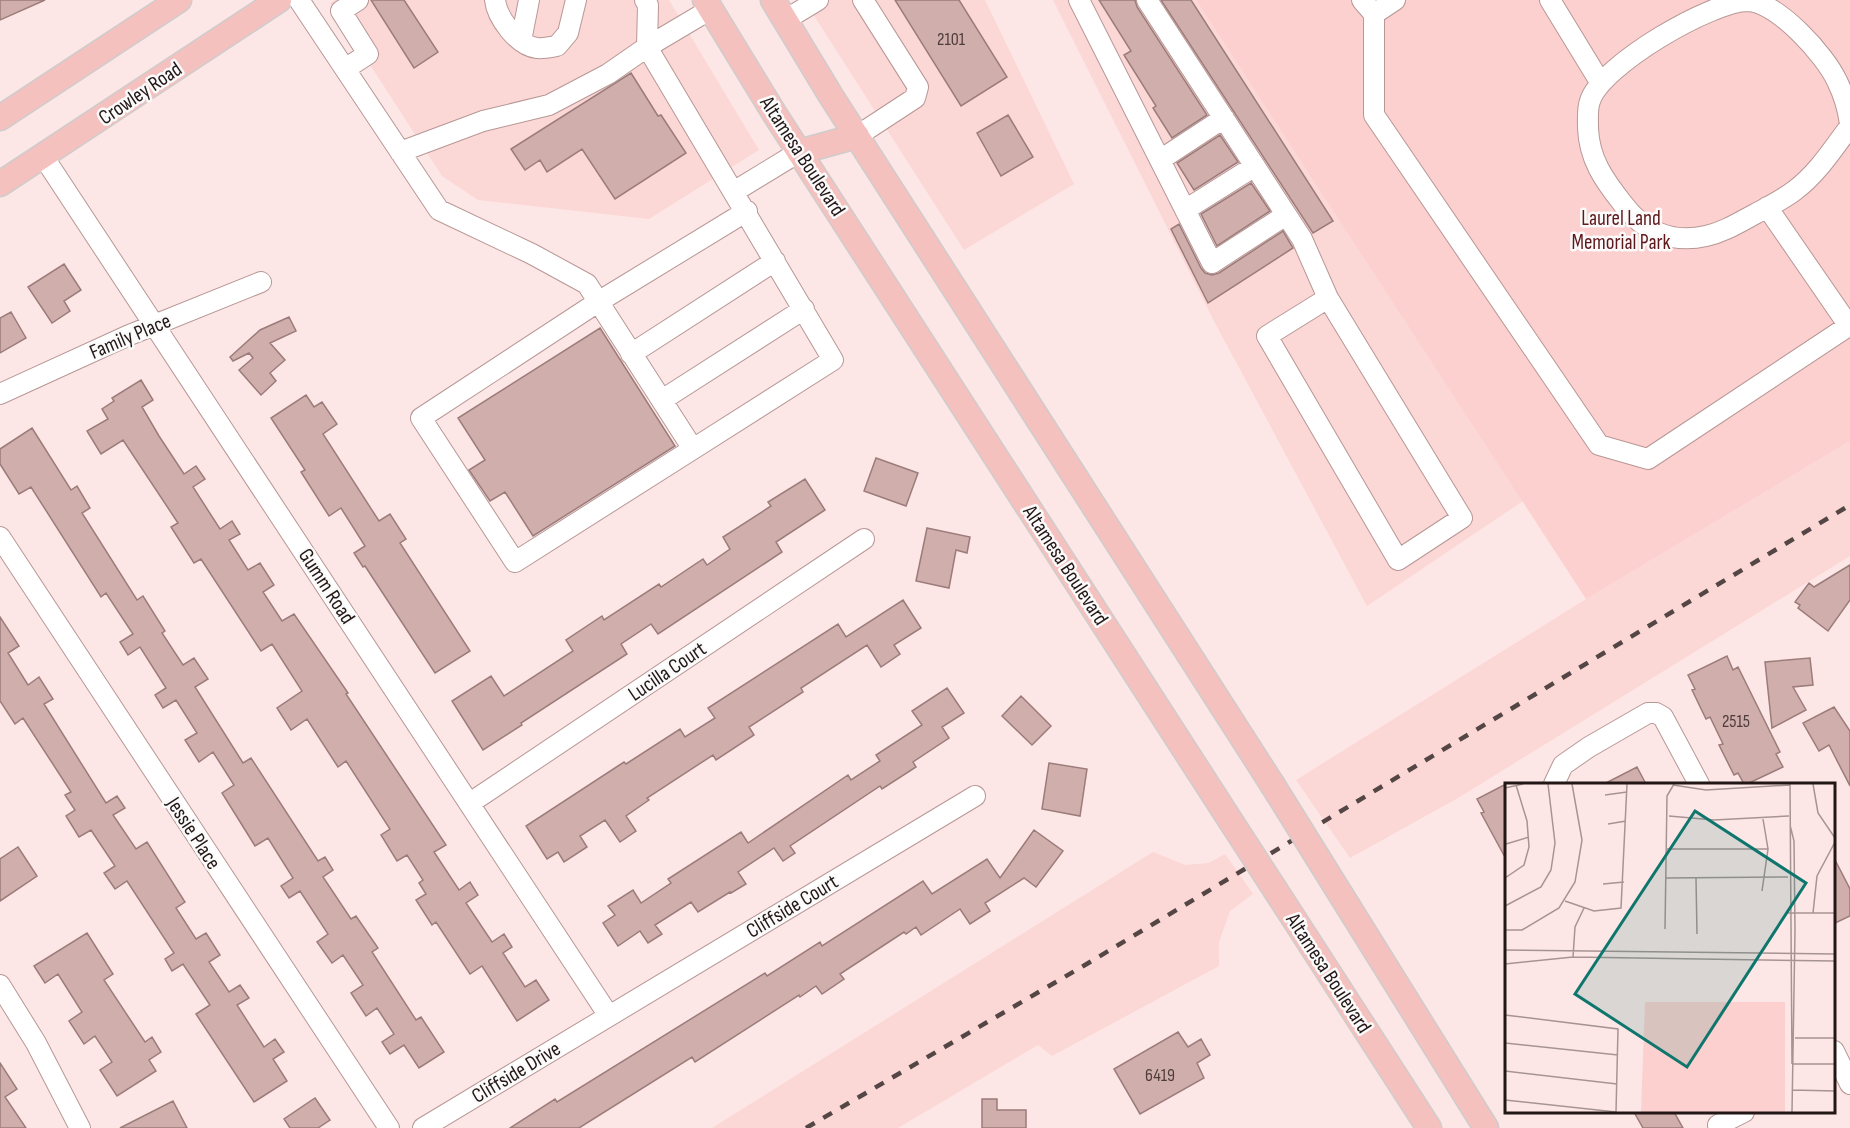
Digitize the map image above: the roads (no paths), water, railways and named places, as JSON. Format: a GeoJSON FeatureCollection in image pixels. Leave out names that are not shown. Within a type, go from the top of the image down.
{"type":"FeatureCollection","features":[{"type":"Feature","properties":{"kind":"main road"},"geometry":{"type":"LineString","coordinates":[[0,118],[179,0]]}},
{"type":"Feature","properties":{"kind":"main road","name":"Crowley Road"},"geometry":{"type":"LineString","coordinates":[[0,184],[279,0]]}},
{"type":"Feature","properties":{"kind":"main road","name":"Altamesa Boulevard"},"geometry":{"type":"LineString","coordinates":[[708,5],[799,152],[1429,1128]]}},
{"type":"Feature","properties":{"kind":"main road"},"geometry":{"type":"LineString","coordinates":[[779,10],[857,136],[1272,784],[1486,1128]]}},
{"type":"Feature","properties":{"kind":"main road"},"geometry":{"type":"LineString","coordinates":[[799,152],[857,136]]}},
{"type":"Feature","properties":{"kind":"street"},"geometry":{"type":"LineString","coordinates":[[299,0],[439,210],[532,254],[586,284],[693,449]]}},
{"type":"Feature","properties":{"kind":"street"},"geometry":{"type":"LineString","coordinates":[[345,69],[368,54],[341,11],[358,0]]}},
{"type":"Feature","properties":{"kind":"street"},"geometry":{"type":"LineString","coordinates":[[495,0],[496,8],[508,26],[521,40],[537,48],[557,46],[568,33],[576,0]]}},
{"type":"Feature","properties":{"kind":"street"},"geometry":{"type":"LineString","coordinates":[[521,40],[529,0]]}},
{"type":"Feature","properties":{"kind":"street"},"geometry":{"type":"LineString","coordinates":[[645,0],[648,5],[647,47],[747,211],[833,360],[515,562],[421,418],[598,302],[747,211]]}},
{"type":"Feature","properties":{"kind":"street"},"geometry":{"type":"LineString","coordinates":[[779,10],[818,0]]}},
{"type":"Feature","properties":{"kind":"street"},"geometry":{"type":"LineString","coordinates":[[857,136],[915,98],[918,87],[863,0]]}},
{"type":"Feature","properties":{"kind":"street"},"geometry":{"type":"LineString","coordinates":[[1079,0],[1212,263],[1286,215]]}},
{"type":"Feature","properties":{"kind":"street"},"geometry":{"type":"LineString","coordinates":[[1147,0],[1302,239],[1328,298],[1462,518],[1398,560],[1268,336],[1328,298]]}},
{"type":"Feature","properties":{"kind":"street"},"geometry":{"type":"LineString","coordinates":[[1395,0],[1368,7],[1374,115],[1599,444],[1648,459],[1849,326],[1767,207]]}},
{"type":"Feature","properties":{"kind":"street"},"geometry":{"type":"LineString","coordinates":[[1550,0],[1600,81]]}},
{"type":"Feature","properties":{"kind":"street"},"geometry":{"type":"LineString","coordinates":[[1751,1],[1773,10],[1816,49],[1837,80],[1847,105],[1850,125],[1812,174],[1794,191],[1722,232],[1696,238],[1673,237],[1651,231],[1632,217],[1597,169],[1588,143],[1587,116],[1590,100],[1600,81],[1663,33],[1717,4],[1751,1]]}},
{"type":"Feature","properties":{"kind":"street"},"geometry":{"type":"LineString","coordinates":[[400,152],[483,121],[549,105],[608,74],[708,5]]}},
{"type":"Feature","properties":{"kind":"street"},"geometry":{"type":"LineString","coordinates":[[1160,160],[1224,118]]}},
{"type":"Feature","properties":{"kind":"street"},"geometry":{"type":"LineString","coordinates":[[735,191],[799,152]]}},
{"type":"Feature","properties":{"kind":"street","name":"Gumm Road"},"geometry":{"type":"LineString","coordinates":[[43,156],[609,1016]]}},
{"type":"Feature","properties":{"kind":"street"},"geometry":{"type":"LineString","coordinates":[[1185,210],[1255,166]]}},
{"type":"Feature","properties":{"kind":"street"},"geometry":{"type":"LineString","coordinates":[[631,354],[776,261]]}},
{"type":"Feature","properties":{"kind":"street","name":"Family Place"},"geometry":{"type":"LineString","coordinates":[[0,394],[155,325],[261,282]]}},
{"type":"Feature","properties":{"kind":"street"},"geometry":{"type":"LineString","coordinates":[[662,400],[804,309]]}},
{"type":"Feature","properties":{"kind":"street","name":"Jessie Place"},"geometry":{"type":"LineString","coordinates":[[0,537],[389,1128]]}},
{"type":"Feature","properties":{"kind":"street","name":"Lucilla Court"},"geometry":{"type":"LineString","coordinates":[[470,803],[864,539]]}},
{"type":"Feature","properties":{"kind":"street"},"geometry":{"type":"LineString","coordinates":[[1554,783],[1563,765],[1647,713],[1656,713],[1663,717],[1698,783]]}},
{"type":"Feature","properties":{"kind":"street","name":"Cliffside Court"},"geometry":{"type":"LineString","coordinates":[[609,1016],[975,796]]}},
{"type":"Feature","properties":{"kind":"street"},"geometry":{"type":"LineString","coordinates":[[0,985],[36,1043],[80,1128]]}},
{"type":"Feature","properties":{"kind":"street","name":"Cliffside Drive"},"geometry":{"type":"LineString","coordinates":[[423,1128],[609,1016]]}},
{"type":"Feature","properties":{"kind":"street"},"geometry":{"type":"LineString","coordinates":[[1835,1060],[1850,1084]]}},
{"type":"Feature","properties":{"kind":"street"},"geometry":{"type":"LineString","coordinates":[[1716,1122],[1741,1113]]}},
{"type":"Feature","properties":{"kind":"railway"},"geometry":{"type":"LineString","coordinates":[[806,1128],[1085,965],[1850,505]]}},
{"type":"Feature","properties":{"kind":"park label","name":"Laurel Land Memorial Park"},"geometry":{"type":"Point","coordinates":[1621,230]}}]}
